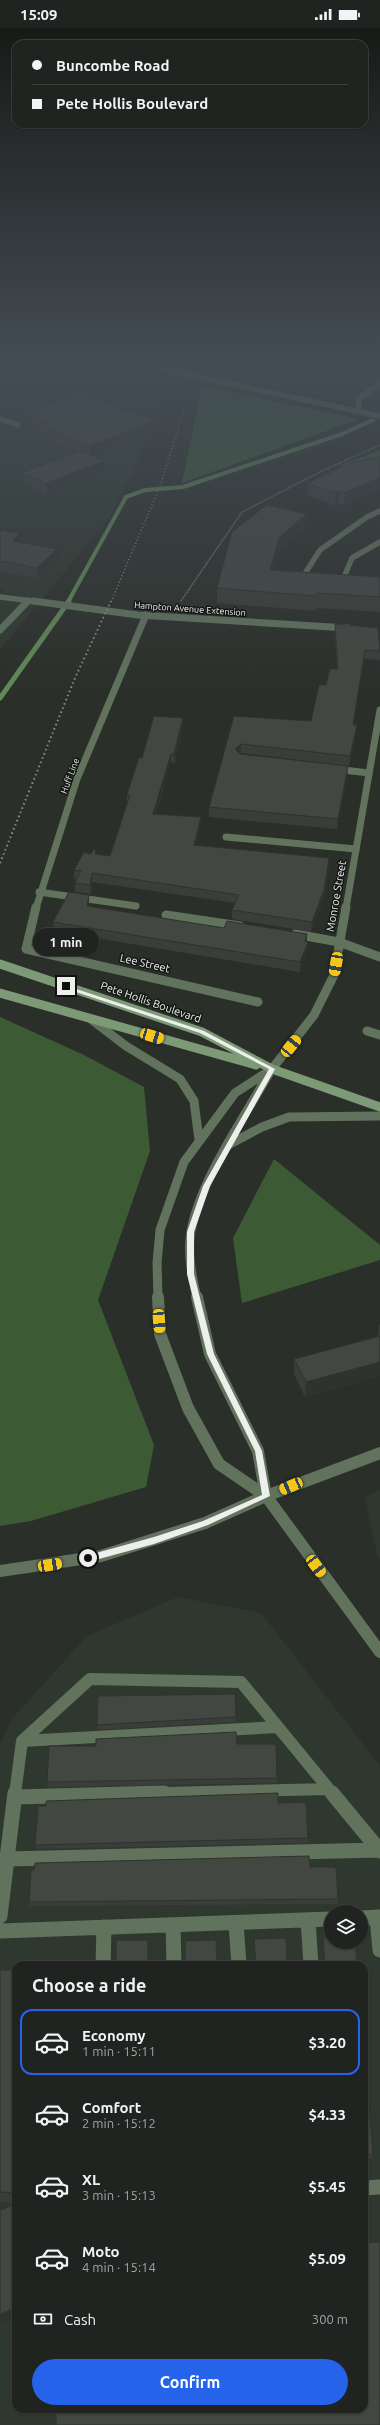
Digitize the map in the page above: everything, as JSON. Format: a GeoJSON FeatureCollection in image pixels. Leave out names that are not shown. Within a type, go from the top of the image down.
{"type":"FeatureCollection","features":[{"type":"Feature","properties":{"kind":"main road","name":"Pete Hollis Boulevard"},"geometry":{"type":"LineString","coordinates":[[0,964],[202,1032],[272,1069]]}},
{"type":"Feature","properties":{"kind":"main road"},"geometry":{"type":"LineString","coordinates":[[0,993],[92,1020],[272,1069],[380,1107]]}},
{"type":"Feature","properties":{"kind":"street"},"geometry":{"type":"LineString","coordinates":[[324,576],[304,575],[320,550],[367,517],[380,511]]}},
{"type":"Feature","properties":{"kind":"street"},"geometry":{"type":"LineString","coordinates":[[351,577],[341,577],[352,558],[380,542]]}},
{"type":"Feature","properties":{"kind":"street","name":"Hampton Avenue Extension"},"geometry":{"type":"LineString","coordinates":[[0,596],[146,615],[359,629]]}},
{"type":"Feature","properties":{"kind":"street"},"geometry":{"type":"LineString","coordinates":[[0,630],[28,600]]}},
{"type":"Feature","properties":{"kind":"street","name":"Huff Line"},"geometry":{"type":"LineString","coordinates":[[26,949],[39,892],[111,696],[146,615]]}},
{"type":"Feature","properties":{"kind":"street","name":"Monroe Street"},"geometry":{"type":"LineString","coordinates":[[272,1069],[314,1015],[334,975],[380,710]]}},
{"type":"Feature","properties":{"kind":"street"},"geometry":{"type":"LineString","coordinates":[[324,768],[369,773]]}},
{"type":"Feature","properties":{"kind":"street"},"geometry":{"type":"LineString","coordinates":[[226,837],[356,849]]}},
{"type":"Feature","properties":{"kind":"street"},"geometry":{"type":"LineString","coordinates":[[39,892],[136,906]]}},
{"type":"Feature","properties":{"kind":"street"},"geometry":{"type":"LineString","coordinates":[[166,915],[252,928]]}},
{"type":"Feature","properties":{"kind":"street"},"geometry":{"type":"LineString","coordinates":[[284,932],[339,942],[380,957]]}},
{"type":"Feature","properties":{"kind":"street","name":"Lee Street"},"geometry":{"type":"LineString","coordinates":[[26,949],[258,1002]]}},
{"type":"Feature","properties":{"kind":"street"},"geometry":{"type":"LineString","coordinates":[[92,1020],[127,1046],[174,1072],[190,1090],[198,1111],[199,1140]]}},
{"type":"Feature","properties":{"kind":"street"},"geometry":{"type":"LineString","coordinates":[[367,1032],[380,1035]]}},
{"type":"Feature","properties":{"kind":"street"},"geometry":{"type":"LineString","coordinates":[[272,1069],[235,1094],[184,1162],[160,1230],[157,1263],[160,1334],[188,1408],[219,1464],[266,1496],[380,1650]]}},
{"type":"Feature","properties":{"kind":"street"},"geometry":{"type":"LineString","coordinates":[[266,1496],[258,1451],[210,1354],[191,1274],[191,1232],[206,1186],[256,1100],[272,1069]]}},
{"type":"Feature","properties":{"kind":"street"},"geometry":{"type":"LineString","coordinates":[[230,1144],[262,1127],[289,1117],[380,1116]]}},
{"type":"Feature","properties":{"kind":"street"},"geometry":{"type":"LineString","coordinates":[[0,1571],[101,1556],[205,1523],[317,1475],[380,1453]]}},
{"type":"Feature","properties":{"kind":"street"},"geometry":{"type":"LineString","coordinates":[[0,1916],[22,1741],[90,1679],[241,1682],[380,1851]]}},
{"type":"Feature","properties":{"kind":"street"},"geometry":{"type":"LineString","coordinates":[[22,1741],[278,1726]]}},
{"type":"Feature","properties":{"kind":"street"},"geometry":{"type":"LineString","coordinates":[[15,1797],[329,1789]]}},
{"type":"Feature","properties":{"kind":"street"},"geometry":{"type":"LineString","coordinates":[[7,1859],[380,1851]]}},
{"type":"Feature","properties":{"kind":"street"},"geometry":{"type":"LineString","coordinates":[[368,1918],[379,1917],[380,1950]]}},
{"type":"Feature","properties":{"kind":"street"},"geometry":{"type":"LineString","coordinates":[[0,1931],[324,1919]]}},
{"type":"Feature","properties":{"kind":"street"},"geometry":{"type":"LineString","coordinates":[[308,1920],[311,1961]]}},
{"type":"Feature","properties":{"kind":"street"},"geometry":{"type":"LineString","coordinates":[[236,1923],[239,1961]]}},
{"type":"Feature","properties":{"kind":"street"},"geometry":{"type":"LineString","coordinates":[[173,1925],[174,1961]]}},
{"type":"Feature","properties":{"kind":"street"},"geometry":{"type":"LineString","coordinates":[[103,1961],[104,1928]]}},
{"type":"Feature","properties":{"kind":"street"},"geometry":{"type":"LineString","coordinates":[[368,2188],[380,2187]]}},
{"type":"Feature","properties":{"kind":"path"},"geometry":{"type":"LineString","coordinates":[[171,617],[242,512],[318,473]]}},
{"type":"Feature","properties":{"kind":"shaded area"},"geometry":{"type":"Polygon","coordinates":[[[0,473],[132,473],[110,517],[0,650],[0,592],[4,590],[0,589],[0,473]]]}},
{"type":"Feature","properties":{"kind":"shaded area"},"geometry":{"type":"Polygon","coordinates":[[[380,1490],[380,1559],[377,1555],[365,1497],[380,1490]]]}},
{"type":"Feature","properties":{"kind":"shaded area"},"geometry":{"type":"Polygon","coordinates":[[[178,1597],[261,1613],[380,1766],[380,2425],[0,2425],[0,1745],[11,1720],[87,1636],[178,1597]]]}},
{"type":"Feature","properties":{"kind":"green space"},"geometry":{"type":"Polygon","coordinates":[[[184,473],[210,473],[182,483],[184,473]]]}},
{"type":"Feature","properties":{"kind":"green space"},"geometry":{"type":"Polygon","coordinates":[[[0,1017],[84,1055],[144,1087],[150,1151],[98,1300],[154,1445],[146,1487],[31,1521],[0,1526],[0,1017]]]}},
{"type":"Feature","properties":{"kind":"green space"},"geometry":{"type":"Polygon","coordinates":[[[274,1159],[380,1245],[380,1260],[242,1303],[233,1238],[274,1159]]]}},
{"type":"Feature","properties":{"kind":"building"},"geometry":{"type":"Polygon","coordinates":[[[21,473],[73,473],[46,483],[21,473]]]}},
{"type":"Feature","properties":{"kind":"building"},"geometry":{"type":"Polygon","coordinates":[[[329,473],[380,473],[380,477],[345,493],[339,491],[336,493],[308,483],[329,473]]]}},
{"type":"Feature","properties":{"kind":"building"},"geometry":{"type":"Polygon","coordinates":[[[267,505],[306,514],[279,538],[270,570],[380,577],[380,597],[317,593],[317,596],[217,588],[232,532],[267,505]]]}},
{"type":"Feature","properties":{"kind":"building"},"geometry":{"type":"Polygon","coordinates":[[[0,530],[20,533],[13,541],[57,549],[37,568],[0,561],[0,530]]]}},
{"type":"Feature","properties":{"kind":"building"},"geometry":{"type":"Polygon","coordinates":[[[335,624],[378,628],[380,651],[365,650],[353,725],[357,725],[350,756],[241,744],[235,749],[240,754],[348,766],[338,819],[209,807],[234,716],[311,721],[319,685],[326,685],[330,669],[338,669],[335,624]]]}},
{"type":"Feature","properties":{"kind":"building"},"geometry":{"type":"Polygon","coordinates":[[[154,716],[183,718],[174,754],[171,754],[153,814],[201,817],[194,845],[329,858],[324,890],[312,922],[232,910],[239,895],[92,873],[90,885],[75,883],[81,871],[74,870],[84,852],[91,854],[94,849],[96,850],[95,854],[110,856],[130,795],[127,795],[139,757],[142,758],[154,716]]]}},
{"type":"Feature","properties":{"kind":"building"},"geometry":{"type":"Polygon","coordinates":[[[69,892],[89,895],[87,906],[224,928],[227,921],[307,934],[305,941],[308,942],[300,962],[53,922],[69,892]]]}},
{"type":"Feature","properties":{"kind":"building"},"geometry":{"type":"Polygon","coordinates":[[[380,1336],[380,1362],[306,1382],[294,1359],[380,1336]]]}},
{"type":"Feature","properties":{"kind":"building"},"geometry":{"type":"Polygon","coordinates":[[[235,1694],[236,1717],[97,1725],[98,1696],[235,1694]]]}},
{"type":"Feature","properties":{"kind":"building"},"geometry":{"type":"Polygon","coordinates":[[[236,1732],[237,1744],[276,1744],[277,1778],[47,1782],[49,1746],[96,1746],[96,1739],[236,1732]]]}},
{"type":"Feature","properties":{"kind":"building"},"geometry":{"type":"Polygon","coordinates":[[[278,1793],[278,1803],[306,1802],[308,1838],[35,1845],[38,1806],[46,1806],[46,1801],[278,1793]]]}},
{"type":"Feature","properties":{"kind":"building"},"geometry":{"type":"Polygon","coordinates":[[[309,1856],[310,1867],[336,1867],[338,1899],[29,1902],[31,1870],[34,1870],[35,1863],[309,1856]]]}},
{"type":"Feature","properties":{"kind":"building"},"geometry":{"type":"Polygon","coordinates":[[[323,1937],[324,1949],[356,1949],[357,1961],[325,1961],[323,1937]]]}},
{"type":"Feature","properties":{"kind":"building"},"geometry":{"type":"Polygon","coordinates":[[[286,1938],[287,1961],[256,1961],[254,1939],[286,1938]]]}},
{"type":"Feature","properties":{"kind":"building"},"geometry":{"type":"Polygon","coordinates":[[[116,1940],[148,1940],[148,1961],[116,1961],[116,1940]]]}},
{"type":"Feature","properties":{"kind":"building"},"geometry":{"type":"Polygon","coordinates":[[[216,1940],[217,1961],[185,1961],[185,1941],[216,1940]]]}},
{"type":"Feature","properties":{"kind":"building"},"geometry":{"type":"Polygon","coordinates":[[[0,1970],[12,1970],[12,2193],[0,2192],[0,1970]]]}},
{"type":"Feature","properties":{"kind":"building"},"geometry":{"type":"Polygon","coordinates":[[[368,2095],[373,2154],[368,2154],[368,2095]]]}},
{"type":"Feature","properties":{"kind":"building"},"geometry":{"type":"Polygon","coordinates":[[[12,2206],[12,2310],[0,2314],[0,2210],[12,2206]]]}},
{"type":"Feature","properties":{"kind":"building"},"geometry":{"type":"Polygon","coordinates":[[[380,2242],[380,2425],[56,2425],[56,2413],[368,2413],[368,2243],[380,2242]]]}},
{"type":"Feature","properties":{"kind":"waterway"},"geometry":{"type":"LineString","coordinates":[[68,602],[126,497],[145,490],[183,487],[225,473]]}},
{"type":"Feature","properties":{"kind":"waterway"},"geometry":{"type":"LineString","coordinates":[[0,698],[69,601]]}},
{"type":"Feature","properties":{"kind":"railway"},"geometry":{"type":"LineString","coordinates":[[111,602],[164,473]]}},
{"type":"Feature","properties":{"kind":"railway"},"geometry":{"type":"LineString","coordinates":[[0,863],[75,678],[111,601]]}},
{"type":"Feature","properties":{"kind":"route"},"geometry":{"type":"LineString","coordinates":[[66,986],[202,1032],[272,1069],[256,1100],[206,1186],[191,1232],[191,1274],[210,1354],[258,1451],[266,1496],[205,1523],[101,1556],[88,1558]]}}]}
